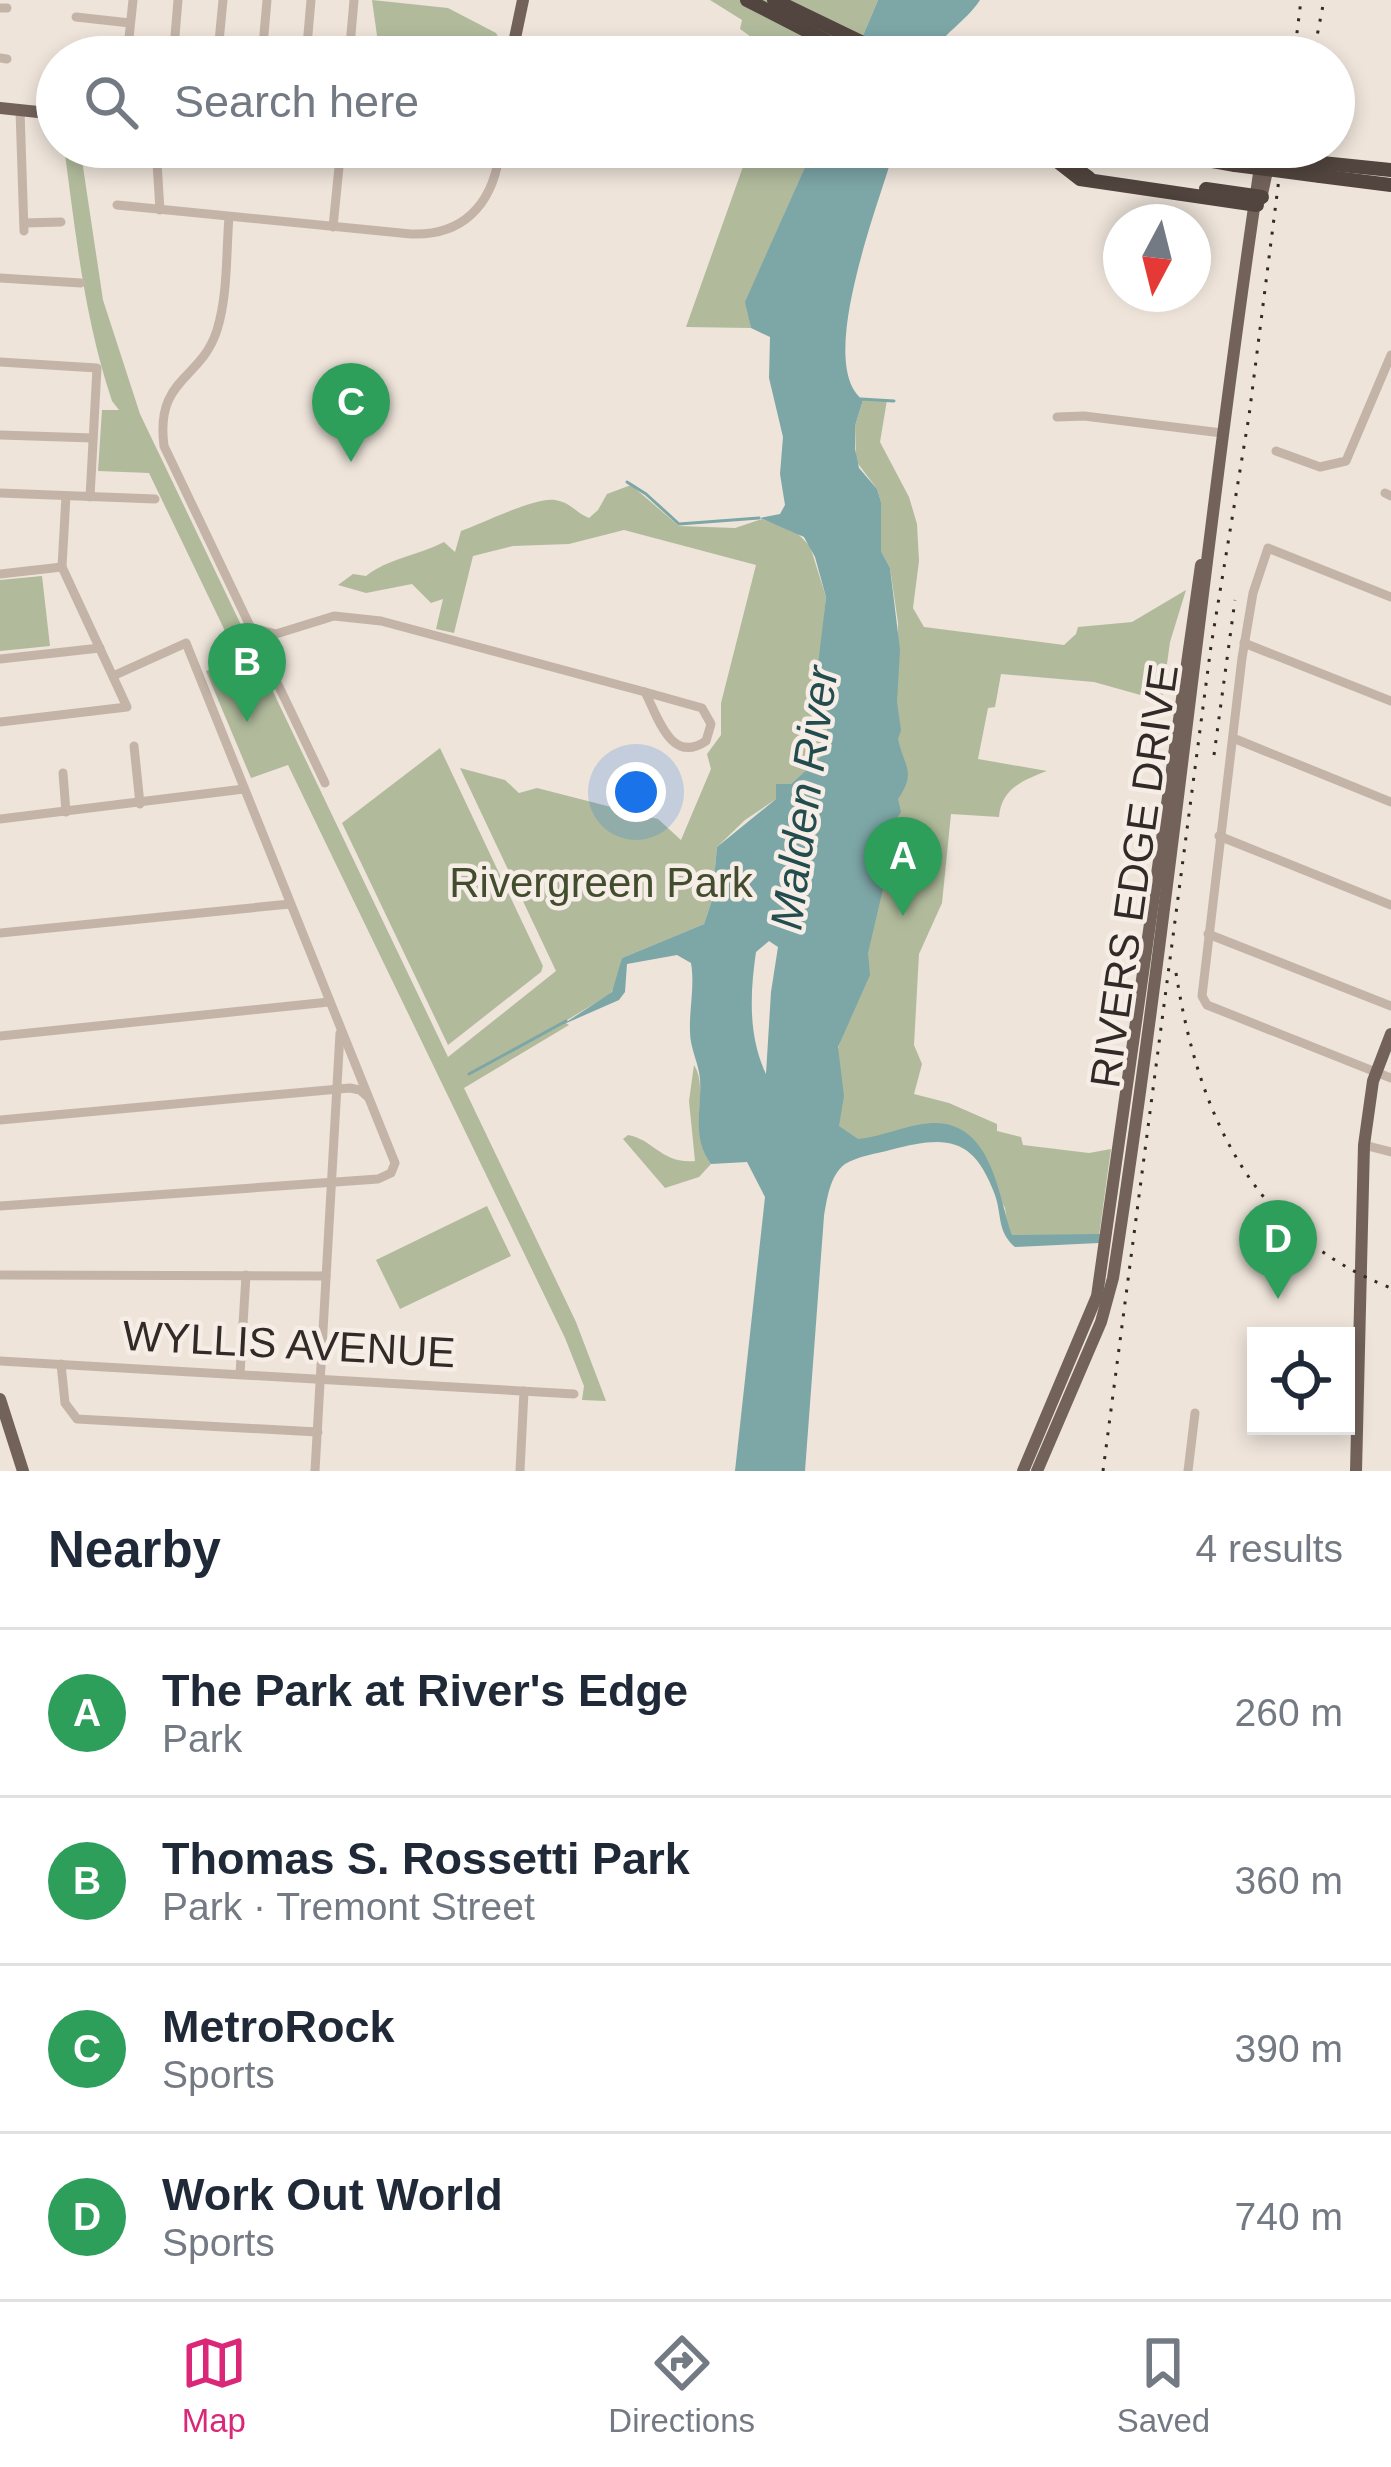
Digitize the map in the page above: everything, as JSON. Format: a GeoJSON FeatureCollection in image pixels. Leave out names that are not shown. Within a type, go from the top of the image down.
{"type":"FeatureCollection","features":[{"type":"Feature","properties":{"kind":"highway"},"geometry":{"type":"LineString","coordinates":[[774,0],[828,35]]}},
{"type":"Feature","properties":{"kind":"highway"},"geometry":{"type":"LineString","coordinates":[[748,1],[831,36]]}},
{"type":"Feature","properties":{"kind":"highway"},"geometry":{"type":"LineString","coordinates":[[1063,168],[1073,177],[1259,199]]}},
{"type":"Feature","properties":{"kind":"highway"},"geometry":{"type":"LineString","coordinates":[[1078,168],[1084,176],[1100,181]]}},
{"type":"Feature","properties":{"kind":"highway"},"geometry":{"type":"LineString","coordinates":[[1313,168],[1391,185]]}},
{"type":"Feature","properties":{"kind":"highway"},"geometry":{"type":"LineString","coordinates":[[1321,169],[1391,170]]}},
{"type":"Feature","properties":{"kind":"main road"},"geometry":{"type":"LineString","coordinates":[[515,36],[523,0]]}},
{"type":"Feature","properties":{"kind":"main road"},"geometry":{"type":"LineString","coordinates":[[0,108],[36,112]]}},
{"type":"Feature","properties":{"kind":"main road","name":"RIVERS EDGE DRIVE"},"geometry":{"type":"LineString","coordinates":[[1113,1235],[1165,797],[1264,168]]}},
{"type":"Feature","properties":{"kind":"main road"},"geometry":{"type":"LineString","coordinates":[[1356,1471],[1364,1145],[1376,1072],[1391,1034]]}},
{"type":"Feature","properties":{"kind":"main road"},"geometry":{"type":"LineString","coordinates":[[1023,1471],[1090,1318],[1113,1235]]}},
{"type":"Feature","properties":{"kind":"main road"},"geometry":{"type":"LineString","coordinates":[[1036,1471],[1102,1319],[1113,1235]]}},
{"type":"Feature","properties":{"kind":"main road"},"geometry":{"type":"LineString","coordinates":[[0,1399],[23,1471]]}},
{"type":"Feature","properties":{"kind":"street"},"geometry":{"type":"LineString","coordinates":[[129,36],[133,0]]}},
{"type":"Feature","properties":{"kind":"street"},"geometry":{"type":"LineString","coordinates":[[175,36],[178,0]]}},
{"type":"Feature","properties":{"kind":"street"},"geometry":{"type":"LineString","coordinates":[[220,36],[223,0]]}},
{"type":"Feature","properties":{"kind":"street"},"geometry":{"type":"LineString","coordinates":[[264,36],[267,0]]}},
{"type":"Feature","properties":{"kind":"street"},"geometry":{"type":"LineString","coordinates":[[308,36],[311,0]]}},
{"type":"Feature","properties":{"kind":"street"},"geometry":{"type":"LineString","coordinates":[[351,36],[354,0]]}},
{"type":"Feature","properties":{"kind":"street"},"geometry":{"type":"LineString","coordinates":[[76,17],[130,23]]}},
{"type":"Feature","properties":{"kind":"street"},"geometry":{"type":"LineString","coordinates":[[20,110],[24,228],[61,222]]}},
{"type":"Feature","properties":{"kind":"street"},"geometry":{"type":"LineString","coordinates":[[157,168],[160,210]]}},
{"type":"Feature","properties":{"kind":"street"},"geometry":{"type":"LineString","coordinates":[[333,227],[339,168]]}},
{"type":"Feature","properties":{"kind":"street"},"geometry":{"type":"LineString","coordinates":[[117,206],[418,235],[451,229],[472,215],[492,188],[496,168]]}},
{"type":"Feature","properties":{"kind":"street"},"geometry":{"type":"LineString","coordinates":[[229,217],[218,328],[202,357],[173,388],[162,434],[168,461],[325,783]]}},
{"type":"Feature","properties":{"kind":"street"},"geometry":{"type":"LineString","coordinates":[[0,278],[81,283]]}},
{"type":"Feature","properties":{"kind":"street"},"geometry":{"type":"LineString","coordinates":[[1276,451],[1320,467],[1346,461],[1391,355]]}},
{"type":"Feature","properties":{"kind":"street"},"geometry":{"type":"LineString","coordinates":[[0,362],[97,368],[90,497]]}},
{"type":"Feature","properties":{"kind":"street"},"geometry":{"type":"LineString","coordinates":[[1058,417],[1222,433]]}},
{"type":"Feature","properties":{"kind":"street"},"geometry":{"type":"LineString","coordinates":[[0,435],[93,438]]}},
{"type":"Feature","properties":{"kind":"street"},"geometry":{"type":"LineString","coordinates":[[0,493],[155,499]]}},
{"type":"Feature","properties":{"kind":"street"},"geometry":{"type":"LineString","coordinates":[[0,722],[127,707],[62,567],[66,496]]}},
{"type":"Feature","properties":{"kind":"street"},"geometry":{"type":"LineString","coordinates":[[1391,597],[1268,548],[1256,579],[1244,643],[1203,1000],[1391,1078]]}},
{"type":"Feature","properties":{"kind":"street"},"geometry":{"type":"LineString","coordinates":[[0,574],[62,567]]}},
{"type":"Feature","properties":{"kind":"street"},"geometry":{"type":"LineString","coordinates":[[249,627],[276,634],[334,616],[382,621],[645,692],[702,708],[711,724],[706,741],[696,748],[682,748],[670,741],[645,692]]}},
{"type":"Feature","properties":{"kind":"street"},"geometry":{"type":"LineString","coordinates":[[0,1205],[378,1179],[391,1173],[395,1156],[328,1002],[186,643],[113,676]]}},
{"type":"Feature","properties":{"kind":"street"},"geometry":{"type":"LineString","coordinates":[[1244,643],[1391,700]]}},
{"type":"Feature","properties":{"kind":"street"},"geometry":{"type":"LineString","coordinates":[[0,659],[100,648]]}},
{"type":"Feature","properties":{"kind":"street"},"geometry":{"type":"LineString","coordinates":[[1233,738],[1391,802]]}},
{"type":"Feature","properties":{"kind":"street"},"geometry":{"type":"LineString","coordinates":[[134,746],[140,804]]}},
{"type":"Feature","properties":{"kind":"street"},"geometry":{"type":"LineString","coordinates":[[63,773],[66,812]]}},
{"type":"Feature","properties":{"kind":"street"},"geometry":{"type":"LineString","coordinates":[[0,819],[244,789]]}},
{"type":"Feature","properties":{"kind":"street"},"geometry":{"type":"LineString","coordinates":[[1220,836],[1391,904]]}},
{"type":"Feature","properties":{"kind":"street"},"geometry":{"type":"LineString","coordinates":[[0,933],[290,904]]}},
{"type":"Feature","properties":{"kind":"street"},"geometry":{"type":"LineString","coordinates":[[1208,934],[1391,1006]]}},
{"type":"Feature","properties":{"kind":"street"},"geometry":{"type":"LineString","coordinates":[[0,1036],[328,1002]]}},
{"type":"Feature","properties":{"kind":"street"},"geometry":{"type":"LineString","coordinates":[[315,1471],[338,1025]]}},
{"type":"Feature","properties":{"kind":"street"},"geometry":{"type":"LineString","coordinates":[[0,1120],[358,1089],[373,1104]]}},
{"type":"Feature","properties":{"kind":"street"},"geometry":{"type":"LineString","coordinates":[[1364,1145],[1391,1153]]}},
{"type":"Feature","properties":{"kind":"street"},"geometry":{"type":"LineString","coordinates":[[0,1275],[326,1276]]}},
{"type":"Feature","properties":{"kind":"street"},"geometry":{"type":"LineString","coordinates":[[240,1374],[246,1275]]}},
{"type":"Feature","properties":{"kind":"street","name":"WYLLIS AVENUE"},"geometry":{"type":"LineString","coordinates":[[0,1361],[574,1394]]}},
{"type":"Feature","properties":{"kind":"street"},"geometry":{"type":"LineString","coordinates":[[61,1364],[65,1403],[77,1419],[318,1432]]}},
{"type":"Feature","properties":{"kind":"street"},"geometry":{"type":"LineString","coordinates":[[520,1471],[524,1391]]}},
{"type":"Feature","properties":{"kind":"street"},"geometry":{"type":"LineString","coordinates":[[1188,1471],[1195,1413]]}},
{"type":"Feature","properties":{"kind":"green space"},"geometry":{"type":"Polygon","coordinates":[[[372,0],[448,8],[498,36],[377,36],[372,0]]]}},
{"type":"Feature","properties":{"kind":"green space"},"geometry":{"type":"Polygon","coordinates":[[[710,0],[878,0],[863,36],[750,36],[740,29],[742,20],[710,0]]]}},
{"type":"Feature","properties":{"kind":"green space","name":"Rivergreen Park"},"geometry":{"type":"Polygon","coordinates":[[[67,168],[83,168],[103,300],[140,414],[448,1057],[556,971],[460,768],[505,780],[519,793],[537,788],[658,819],[681,840],[711,769],[707,754],[721,735],[721,703],[756,565],[624,530],[569,544],[513,546],[473,556],[454,633],[436,629],[443,599],[431,603],[412,584],[366,593],[338,585],[353,574],[366,576],[444,542],[455,552],[461,531],[535,502],[561,501],[589,518],[607,494],[631,485],[679,526],[735,528],[762,519],[796,532],[810,546],[826,597],[820,656],[827,703],[826,754],[791,784],[776,784],[776,799],[717,847],[712,900],[704,924],[622,958],[618,982],[610,994],[564,1022],[569,1025],[464,1088],[576,1322],[606,1401],[582,1400],[584,1386],[565,1338],[288,765],[251,778],[206,671],[239,660],[149,473],[98,471],[102,410],[119,410],[102,370],[67,168]]]}},
{"type":"Feature","properties":{"kind":"green space"},"geometry":{"type":"Polygon","coordinates":[[[743,168],[805,168],[746,302],[751,328],[686,327],[743,168]]]}},
{"type":"Feature","properties":{"kind":"green space"},"geometry":{"type":"Polygon","coordinates":[[[863,400],[887,400],[880,442],[909,497],[917,524],[919,561],[913,608],[924,627],[1064,645],[1078,627],[1132,622],[1186,590],[1170,642],[1162,701],[1094,682],[1001,674],[995,707],[988,708],[978,759],[1047,771],[1009,793],[999,817],[951,814],[942,903],[919,954],[914,1045],[922,1064],[914,1094],[997,1124],[997,1131],[1021,1137],[1023,1145],[1089,1153],[1111,1149],[1099,1236],[1009,1238],[1005,1208],[965,1137],[859,1141],[837,1126],[835,1059],[865,953],[879,840],[895,798],[898,623],[890,568],[881,551],[881,502],[856,461],[855,426],[863,400]]]}},
{"type":"Feature","properties":{"kind":"green space"},"geometry":{"type":"Polygon","coordinates":[[[42,576],[50,646],[0,651],[0,580],[42,576]]]}},
{"type":"Feature","properties":{"kind":"green space"},"geometry":{"type":"Polygon","coordinates":[[[440,748],[543,966],[448,1045],[342,823],[440,748]]]}},
{"type":"Feature","properties":{"kind":"green space"},"geometry":{"type":"Polygon","coordinates":[[[694,1065],[700,1086],[700,1138],[711,1164],[699,1177],[665,1188],[623,1139],[628,1135],[674,1159],[695,1161],[689,1101],[694,1065]]]}},
{"type":"Feature","properties":{"kind":"green space"},"geometry":{"type":"Polygon","coordinates":[[[487,1206],[511,1256],[400,1309],[376,1260],[487,1206]]]}},
{"type":"Feature","properties":{"kind":"water"},"geometry":{"type":"Polygon","coordinates":[[[878,0],[980,0],[946,36],[863,36],[878,0]]]}},
{"type":"Feature","properties":{"kind":"water","name":"Malden River"},"geometry":{"type":"Polygon","coordinates":[[[805,168],[888,168],[855,280],[845,353],[850,381],[863,400],[855,426],[859,468],[877,489],[881,502],[881,551],[890,568],[900,650],[898,739],[908,775],[898,799],[901,812],[882,841],[883,889],[868,953],[870,975],[838,1047],[844,1096],[839,1126],[858,1139],[923,1124],[952,1126],[968,1134],[989,1163],[1012,1235],[1100,1234],[1099,1243],[1015,1247],[1003,1229],[986,1175],[967,1151],[955,1145],[909,1145],[845,1164],[833,1181],[824,1216],[805,1471],[735,1471],[765,1197],[747,1162],[711,1164],[701,1144],[700,1079],[690,1032],[691,963],[677,955],[627,964],[625,992],[619,1000],[562,1025],[612,992],[622,958],[704,924],[712,900],[717,847],[776,799],[776,784],[791,784],[822,756],[819,743],[827,730],[818,665],[826,597],[804,537],[760,518],[780,514],[785,505],[780,474],[783,437],[769,378],[770,337],[751,328],[745,302],[805,168]],[[769,941],[756,952],[752,999],[753,1030],[766,1074],[778,947],[769,941]]]}},
{"type":"Feature","properties":{"kind":"waterway"},"geometry":{"type":"LineString","coordinates":[[861,399],[894,401]]}},
{"type":"Feature","properties":{"kind":"waterway"},"geometry":{"type":"LineString","coordinates":[[627,482],[679,524],[759,518]]}},
{"type":"Feature","properties":{"kind":"waterway"},"geometry":{"type":"LineString","coordinates":[[469,1074],[566,1021]]}},
{"type":"Feature","properties":{"kind":"railway"},"geometry":{"type":"LineString","coordinates":[[1297,36],[1301,0]]}},
{"type":"Feature","properties":{"kind":"railway"},"geometry":{"type":"LineString","coordinates":[[1317,36],[1324,0]]}},
{"type":"Feature","properties":{"kind":"railway"},"geometry":{"type":"LineString","coordinates":[[1103,1471],[1211,646],[1249,416],[1280,168]]}},
{"type":"Feature","properties":{"kind":"railway"},"geometry":{"type":"LineString","coordinates":[[1214,755],[1235,600]]}},
{"type":"Feature","properties":{"kind":"railway"},"geometry":{"type":"LineString","coordinates":[[1176,973],[1199,1073],[1239,1162],[1301,1236],[1342,1265],[1391,1288]]}},
{"type":"Feature","properties":{"kind":"place","name":"MetroRock"},"geometry":{"type":"Point","coordinates":[351,462]}},
{"type":"Feature","properties":{"kind":"place","name":"Thomas S. Rossetti Park"},"geometry":{"type":"Point","coordinates":[247,722]}},
{"type":"Feature","properties":{"kind":"place","name":"The Park at River's Edge"},"geometry":{"type":"Point","coordinates":[903,916]}},
{"type":"Feature","properties":{"kind":"place","name":"Work Out World"},"geometry":{"type":"Point","coordinates":[1278,1299]}}]}
